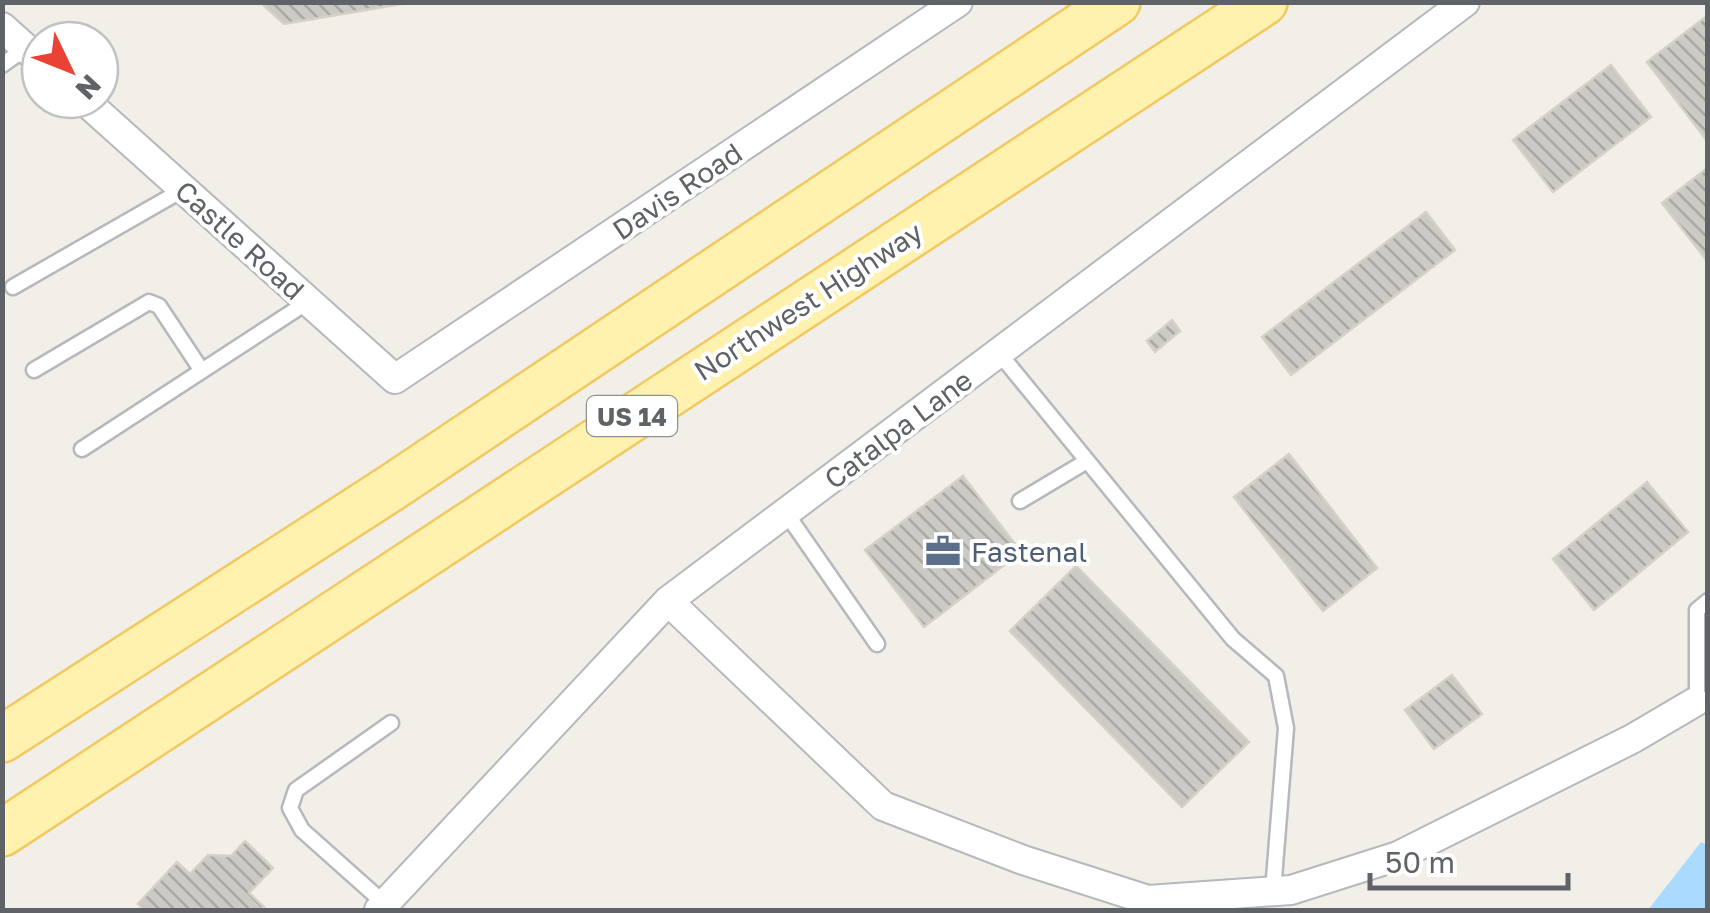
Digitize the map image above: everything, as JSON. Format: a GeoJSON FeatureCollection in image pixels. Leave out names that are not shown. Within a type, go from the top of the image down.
{"type":"FeatureCollection","features":[{"type":"Feature","properties":{"kind":"main road","name":"US 14"},"geometry":{"type":"LineString","coordinates":[[2,739],[391,488],[1117,2]]}},
{"type":"Feature","properties":{"kind":"main road","name":"Northwest Highway"},"geometry":{"type":"LineString","coordinates":[[2,833],[1264,2]]}},
{"type":"Feature","properties":{"kind":"street","name":"Davis Road"},"geometry":{"type":"LineString","coordinates":[[395,379],[958,2]]}},
{"type":"Feature","properties":{"kind":"street","name":"Catalpa Lane"},"geometry":{"type":"LineString","coordinates":[[382,907],[668,601],[1465,2]]}},
{"type":"Feature","properties":{"kind":"street","name":"Castle Road"},"geometry":{"type":"LineString","coordinates":[[106,120],[395,379]]}},
{"type":"Feature","properties":{"kind":"street"},"geometry":{"type":"LineString","coordinates":[[668,601],[882,806],[1148,905],[1274,891],[1398,856],[1701,703]]}},
{"type":"Feature","properties":{"kind":"lane"},"geometry":{"type":"LineString","coordinates":[[12,287],[184,190]]}},
{"type":"Feature","properties":{"kind":"lane"},"geometry":{"type":"LineString","coordinates":[[34,370],[149,302],[159,306],[202,371]]}},
{"type":"Feature","properties":{"kind":"lane"},"geometry":{"type":"LineString","coordinates":[[82,449],[309,302]]}},
{"type":"Feature","properties":{"kind":"lane"},"geometry":{"type":"LineString","coordinates":[[1000,353],[1233,639],[1276,676],[1286,728],[1274,891]]}},
{"type":"Feature","properties":{"kind":"lane"},"geometry":{"type":"LineString","coordinates":[[1020,501],[1088,461]]}},
{"type":"Feature","properties":{"kind":"lane"},"geometry":{"type":"LineString","coordinates":[[786,513],[877,644]]}},
{"type":"Feature","properties":{"kind":"lane"},"geometry":{"type":"LineString","coordinates":[[1701,703],[1697,610],[1708,601]]}},
{"type":"Feature","properties":{"kind":"lane"},"geometry":{"type":"LineString","coordinates":[[382,907],[302,830],[290,808],[296,790],[392,723]]}},
{"type":"Feature","properties":{"kind":"water"},"geometry":{"type":"Polygon","coordinates":[[[1701,842],[1707,845],[1707,910],[1648,910],[1701,842]]]}},
{"type":"Feature","properties":{"kind":"building"},"geometry":{"type":"Polygon","coordinates":[[[260,2],[413,2],[284,24],[260,2]]]}},
{"type":"Feature","properties":{"kind":"building"},"geometry":{"type":"Polygon","coordinates":[[[1708,15],[1708,142],[1647,62],[1708,15]]]}},
{"type":"Feature","properties":{"kind":"building"},"geometry":{"type":"Polygon","coordinates":[[[1611,65],[1651,117],[1553,192],[1513,140],[1611,65]]]}},
{"type":"Feature","properties":{"kind":"building"},"geometry":{"type":"Polygon","coordinates":[[[1705,170],[1708,173],[1708,262],[1662,203],[1705,170]]]}},
{"type":"Feature","properties":{"kind":"building"},"geometry":{"type":"Polygon","coordinates":[[[1426,212],[1455,250],[1291,375],[1262,337],[1426,212]]]}},
{"type":"Feature","properties":{"kind":"building"},"geometry":{"type":"Polygon","coordinates":[[[1172,320],[1180,331],[1155,352],[1147,341],[1172,320]]]}},
{"type":"Feature","properties":{"kind":"building"},"geometry":{"type":"Polygon","coordinates":[[[1289,454],[1377,568],[1323,611],[1234,497],[1289,454]]]}},
{"type":"Feature","properties":{"kind":"building","name":"Fastenal"},"geometry":{"type":"Polygon","coordinates":[[[963,476],[1021,552],[924,627],[865,550],[963,476]]]}},
{"type":"Feature","properties":{"kind":"building"},"geometry":{"type":"Polygon","coordinates":[[[1647,482],[1688,532],[1594,610],[1553,559],[1647,482]]]}},
{"type":"Feature","properties":{"kind":"building"},"geometry":{"type":"Polygon","coordinates":[[[1076,566],[1249,742],[1182,807],[1010,631],[1076,566]]]}},
{"type":"Feature","properties":{"kind":"building"},"geometry":{"type":"Polygon","coordinates":[[[1452,675],[1482,714],[1434,749],[1405,710],[1452,675]]]}},
{"type":"Feature","properties":{"kind":"building"},"geometry":{"type":"Polygon","coordinates":[[[245,841],[273,868],[249,893],[264,907],[260,910],[145,910],[138,904],[177,862],[190,874],[208,855],[231,856],[245,841]]]}},
{"type":"Feature","properties":{"kind":"place","name":"Fastenal"},"geometry":{"type":"Point","coordinates":[943,551]}}]}
